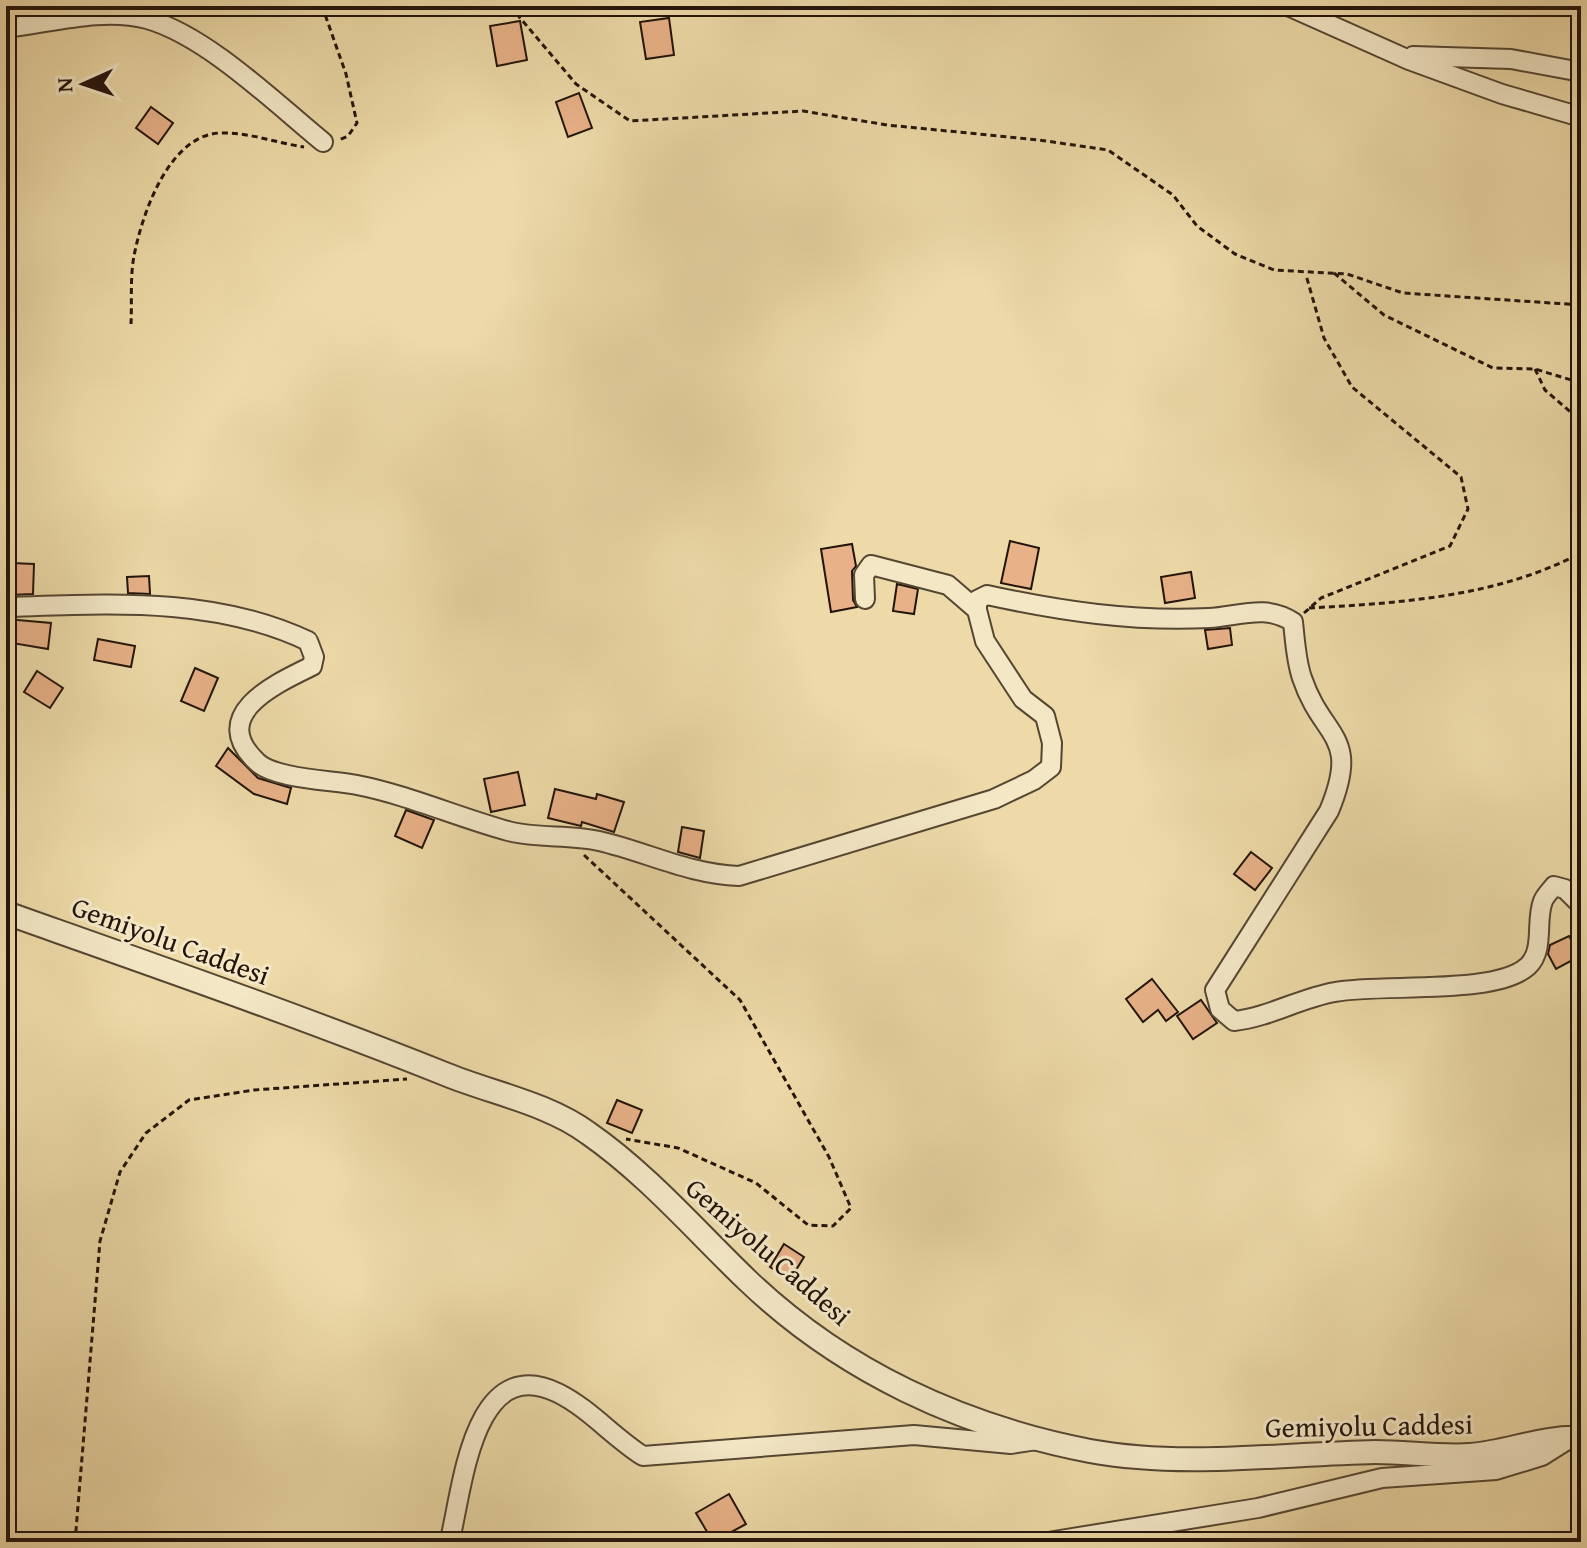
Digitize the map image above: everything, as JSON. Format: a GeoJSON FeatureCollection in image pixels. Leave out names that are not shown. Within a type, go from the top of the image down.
{"type":"FeatureCollection","features":[{"type":"Feature","properties":{"kind":"street"},"geometry":{"type":"LineString","coordinates":[[1288,6],[1398,55],[1502,94],[1581,117]]}},
{"type":"Feature","properties":{"kind":"street"},"geometry":{"type":"LineString","coordinates":[[6,28],[112,16],[147,19],[219,57],[323,142]]}},
{"type":"Feature","properties":{"kind":"street"},"geometry":{"type":"LineString","coordinates":[[1398,55],[1511,59],[1581,72]]}},
{"type":"Feature","properties":{"kind":"street"},"geometry":{"type":"LineString","coordinates":[[865,599],[864,575],[871,565],[948,585],[977,610]]}},
{"type":"Feature","properties":{"kind":"street"},"geometry":{"type":"LineString","coordinates":[[6,607],[142,605],[226,612],[281,628],[308,641],[314,657],[312,666],[249,703],[240,718],[241,736],[258,763],[284,773],[360,786],[511,832],[598,841],[705,875],[739,876],[994,799],[1034,780],[1051,767],[1052,743],[1045,716],[1023,699],[985,641],[977,600],[987,595],[1116,618],[1211,618],[1278,612],[1293,622],[1302,679],[1339,740],[1341,783],[1329,811],[1215,990],[1220,1009],[1234,1021],[1262,1018],[1332,992],[1376,986],[1450,987],[1516,976],[1531,963],[1540,936],[1543,902],[1554,886],[1565,889],[1581,905]]}},
{"type":"Feature","properties":{"kind":"street","name":"Gemiyolu Caddesi"},"geometry":{"type":"LineString","coordinates":[[6,913],[357,1038],[524,1102],[587,1131],[695,1227],[749,1282],[819,1340],[900,1390],[952,1412],[1090,1451],[1144,1458],[1373,1452],[1468,1455],[1576,1437]]}},
{"type":"Feature","properties":{"kind":"street"},"geometry":{"type":"LineString","coordinates":[[451,1535],[474,1435],[485,1412],[502,1395],[518,1386],[539,1385],[559,1394],[643,1456],[914,1435],[1011,1444],[1044,1439]]}},
{"type":"Feature","properties":{"kind":"street"},"geometry":{"type":"LineString","coordinates":[[1048,1542],[1258,1508],[1382,1478],[1496,1470],[1542,1456],[1576,1437]]}},
{"type":"Feature","properties":{"kind":"path"},"geometry":{"type":"LineString","coordinates":[[131,324],[134,257],[145,218],[164,178],[184,147],[217,133],[264,137],[303,147],[348,136],[357,123],[346,74],[322,6]]}},
{"type":"Feature","properties":{"kind":"path"},"geometry":{"type":"LineString","coordinates":[[510,6],[576,84],[630,121],[803,111],[887,125],[1108,150],[1173,195],[1197,226],[1235,254],[1274,270],[1306,275],[1334,273],[1403,293],[1581,305]]}},
{"type":"Feature","properties":{"kind":"path"},"geometry":{"type":"LineString","coordinates":[[1334,273],[1384,315],[1493,368],[1535,369],[1581,383]]}},
{"type":"Feature","properties":{"kind":"path"},"geometry":{"type":"LineString","coordinates":[[1293,622],[1321,598],[1450,546],[1468,509],[1461,477],[1352,387],[1324,338],[1306,275]]}},
{"type":"Feature","properties":{"kind":"path"},"geometry":{"type":"LineString","coordinates":[[1535,369],[1545,390],[1581,421]]}},
{"type":"Feature","properties":{"kind":"path"},"geometry":{"type":"LineString","coordinates":[[1309,608],[1453,594],[1536,576],[1577,555],[1581,549]]}},
{"type":"Feature","properties":{"kind":"path"},"geometry":{"type":"LineString","coordinates":[[566,837],[740,1000],[829,1157],[851,1208],[833,1226],[808,1225],[756,1183],[678,1148],[617,1137]]}},
{"type":"Feature","properties":{"kind":"path"},"geometry":{"type":"LineString","coordinates":[[75,1542],[100,1241],[120,1172],[146,1133],[189,1100],[254,1090],[419,1078]]}},
{"type":"Feature","properties":{"kind":"building"},"geometry":{"type":"Polygon","coordinates":[[[669,18],[674,55],[646,59],[640,22],[669,18]]]}},
{"type":"Feature","properties":{"kind":"building"},"geometry":{"type":"Polygon","coordinates":[[[520,21],[527,60],[497,66],[490,26],[520,21]]]}},
{"type":"Feature","properties":{"kind":"building"},"geometry":{"type":"Polygon","coordinates":[[[579,93],[592,128],[568,137],[556,102],[579,93]]]}},
{"type":"Feature","properties":{"kind":"building"},"geometry":{"type":"Polygon","coordinates":[[[151,107],[173,123],[158,144],[136,128],[151,107]]]}},
{"type":"Feature","properties":{"kind":"building"},"geometry":{"type":"Polygon","coordinates":[[[1010,541],[1039,548],[1031,589],[1001,583],[1010,541]]]}},
{"type":"Feature","properties":{"kind":"building"},"geometry":{"type":"Polygon","coordinates":[[[852,544],[856,566],[852,571],[853,600],[857,607],[831,612],[821,549],[852,544]]]}},
{"type":"Feature","properties":{"kind":"building"},"geometry":{"type":"Polygon","coordinates":[[[11,563],[34,564],[33,594],[10,595],[11,563]]]}},
{"type":"Feature","properties":{"kind":"building"},"geometry":{"type":"Polygon","coordinates":[[[1191,572],[1195,598],[1165,603],[1161,577],[1191,572]]]}},
{"type":"Feature","properties":{"kind":"building"},"geometry":{"type":"Polygon","coordinates":[[[149,576],[150,594],[128,593],[127,577],[149,576]]]}},
{"type":"Feature","properties":{"kind":"building"},"geometry":{"type":"Polygon","coordinates":[[[897,584],[918,589],[914,614],[893,611],[897,584]]]}},
{"type":"Feature","properties":{"kind":"building"},"geometry":{"type":"Polygon","coordinates":[[[6,619],[51,623],[48,649],[6,642],[6,619]]]}},
{"type":"Feature","properties":{"kind":"building"},"geometry":{"type":"Polygon","coordinates":[[[1230,628],[1232,645],[1208,649],[1205,630],[1230,628]]]}},
{"type":"Feature","properties":{"kind":"building"},"geometry":{"type":"Polygon","coordinates":[[[98,639],[135,646],[131,667],[94,660],[98,639]]]}},
{"type":"Feature","properties":{"kind":"building"},"geometry":{"type":"Polygon","coordinates":[[[195,668],[218,678],[204,711],[181,701],[195,668]]]}},
{"type":"Feature","properties":{"kind":"building"},"geometry":{"type":"Polygon","coordinates":[[[37,671],[63,688],[50,708],[24,692],[37,671]]]}},
{"type":"Feature","properties":{"kind":"building"},"geometry":{"type":"Polygon","coordinates":[[[228,748],[258,778],[291,788],[287,804],[254,794],[216,766],[228,748]]]}},
{"type":"Feature","properties":{"kind":"building"},"geometry":{"type":"Polygon","coordinates":[[[518,772],[525,805],[491,812],[484,779],[518,772]]]}},
{"type":"Feature","properties":{"kind":"building"},"geometry":{"type":"Polygon","coordinates":[[[555,789],[596,799],[597,794],[624,802],[614,832],[582,822],[581,826],[548,818],[555,789]]]}},
{"type":"Feature","properties":{"kind":"building"},"geometry":{"type":"Polygon","coordinates":[[[406,810],[434,820],[422,848],[395,836],[406,810]]]}},
{"type":"Feature","properties":{"kind":"building"},"geometry":{"type":"Polygon","coordinates":[[[682,827],[704,831],[700,858],[678,852],[682,827]]]}},
{"type":"Feature","properties":{"kind":"building"},"geometry":{"type":"Polygon","coordinates":[[[1251,852],[1272,868],[1255,890],[1234,874],[1251,852]]]}},
{"type":"Feature","properties":{"kind":"building"},"geometry":{"type":"Polygon","coordinates":[[[1569,936],[1580,956],[1556,969],[1548,954],[1550,945],[1569,936]]]}},
{"type":"Feature","properties":{"kind":"building"},"geometry":{"type":"Polygon","coordinates":[[[1152,979],[1178,1012],[1166,1021],[1158,1010],[1143,1022],[1126,999],[1152,979]]]}},
{"type":"Feature","properties":{"kind":"building"},"geometry":{"type":"Polygon","coordinates":[[[1201,1000],[1217,1023],[1193,1039],[1177,1016],[1201,1000]]]}},
{"type":"Feature","properties":{"kind":"building"},"geometry":{"type":"Polygon","coordinates":[[[617,1100],[642,1110],[632,1133],[607,1123],[617,1100]]]}},
{"type":"Feature","properties":{"kind":"building"},"geometry":{"type":"Polygon","coordinates":[[[784,1244],[804,1257],[790,1280],[770,1267],[784,1244]]]}},
{"type":"Feature","properties":{"kind":"building"},"geometry":{"type":"Polygon","coordinates":[[[729,1494],[746,1524],[713,1542],[696,1513],[729,1494]]]}}]}
